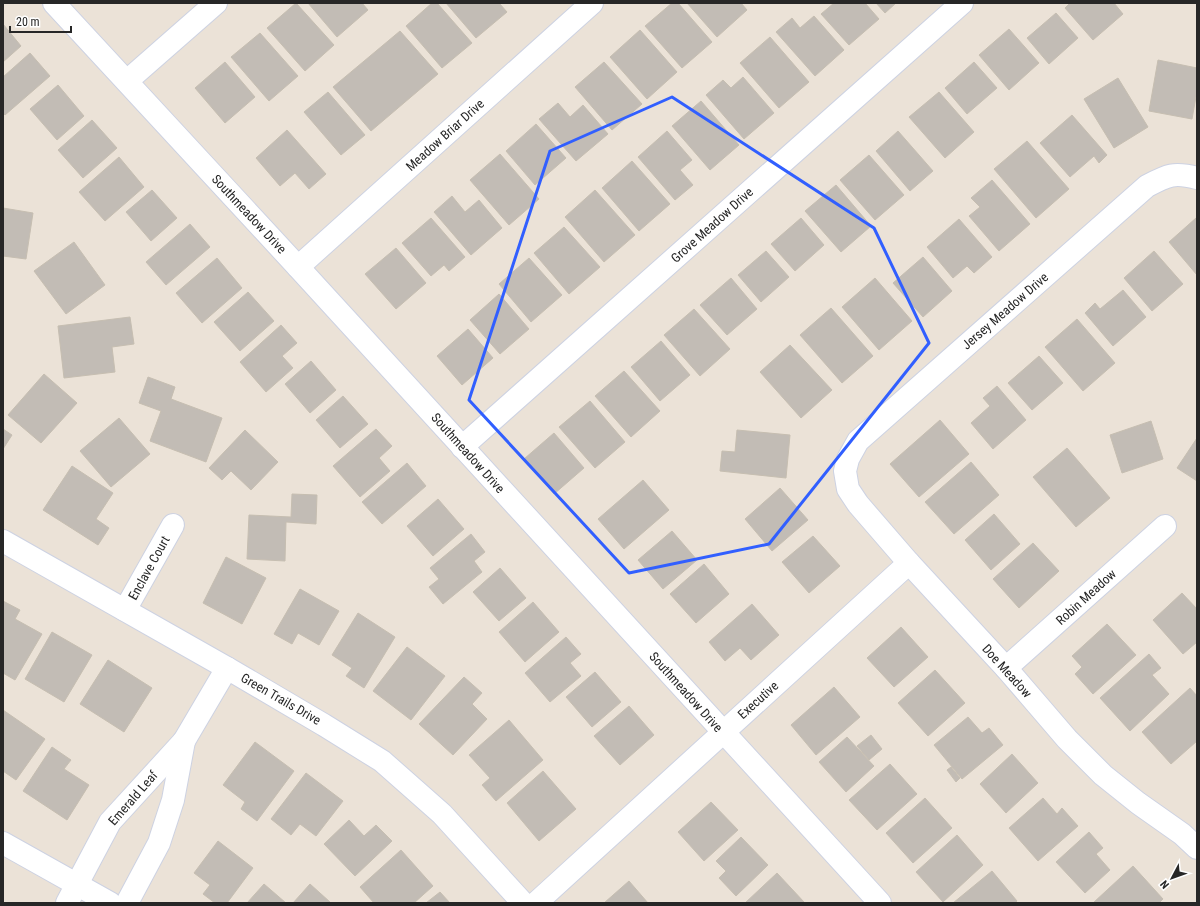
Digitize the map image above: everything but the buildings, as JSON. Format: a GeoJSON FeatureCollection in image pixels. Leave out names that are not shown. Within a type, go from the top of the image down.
{"type":"FeatureCollection","features":[{"type":"Feature","properties":{"kind":"street","name":"Southmeadow Drive"},"geometry":{"type":"LineString","coordinates":[[54,3],[298,267],[880,903]]}},
{"type":"Feature","properties":{"kind":"street"},"geometry":{"type":"LineString","coordinates":[[127,81],[216,3]]}},
{"type":"Feature","properties":{"kind":"street","name":"Meadow Briar Drive"},"geometry":{"type":"LineString","coordinates":[[298,267],[592,3]]}},
{"type":"Feature","properties":{"kind":"street","name":"Grove Meadow Drive"},"geometry":{"type":"LineString","coordinates":[[462,447],[962,3]]}},
{"type":"Feature","properties":{"kind":"street","name":"Jersey Meadow Drive"},"geometry":{"type":"LineString","coordinates":[[845,471],[848,459],[858,442],[1147,186],[1168,176],[1191,176]]}},
{"type":"Feature","properties":{"kind":"street","name":"Doe Meadow"},"geometry":{"type":"LineString","coordinates":[[845,471],[848,489],[858,504],[909,563],[1006,668],[1067,739],[1103,775],[1138,803],[1182,834],[1197,848]]}},
{"type":"Feature","properties":{"kind":"street","name":"Enclave Court"},"geometry":{"type":"LineString","coordinates":[[125,610],[173,525]]}},
{"type":"Feature","properties":{"kind":"street","name":"Robin Meadow"},"geometry":{"type":"LineString","coordinates":[[1006,668],[1165,526]]}},
{"type":"Feature","properties":{"kind":"street","name":"Green Trails Drive"},"geometry":{"type":"LineString","coordinates":[[3,541],[227,668],[382,761],[442,814],[523,903]]}},
{"type":"Feature","properties":{"kind":"street","name":"Executive"},"geometry":{"type":"LineString","coordinates":[[536,903],[909,563]]}},
{"type":"Feature","properties":{"kind":"street","name":"Emerald Leaf"},"geometry":{"type":"LineString","coordinates":[[72,894],[110,822],[184,741],[227,668]]}},
{"type":"Feature","properties":{"kind":"street","name":"Emerald Leaf"},"geometry":{"type":"LineString","coordinates":[[127,903],[159,843],[173,800],[184,741]]}},
{"type":"Feature","properties":{"kind":"street"},"geometry":{"type":"LineString","coordinates":[[3,843],[72,894],[110,903]]}},
{"type":"Feature","properties":{"kind":"highlighted area"},"geometry":{"type":"Polygon","coordinates":[[[672,97],[874,228],[929,343],[769,544],[629,573],[469,400],[550,151],[672,97]]]}}]}
